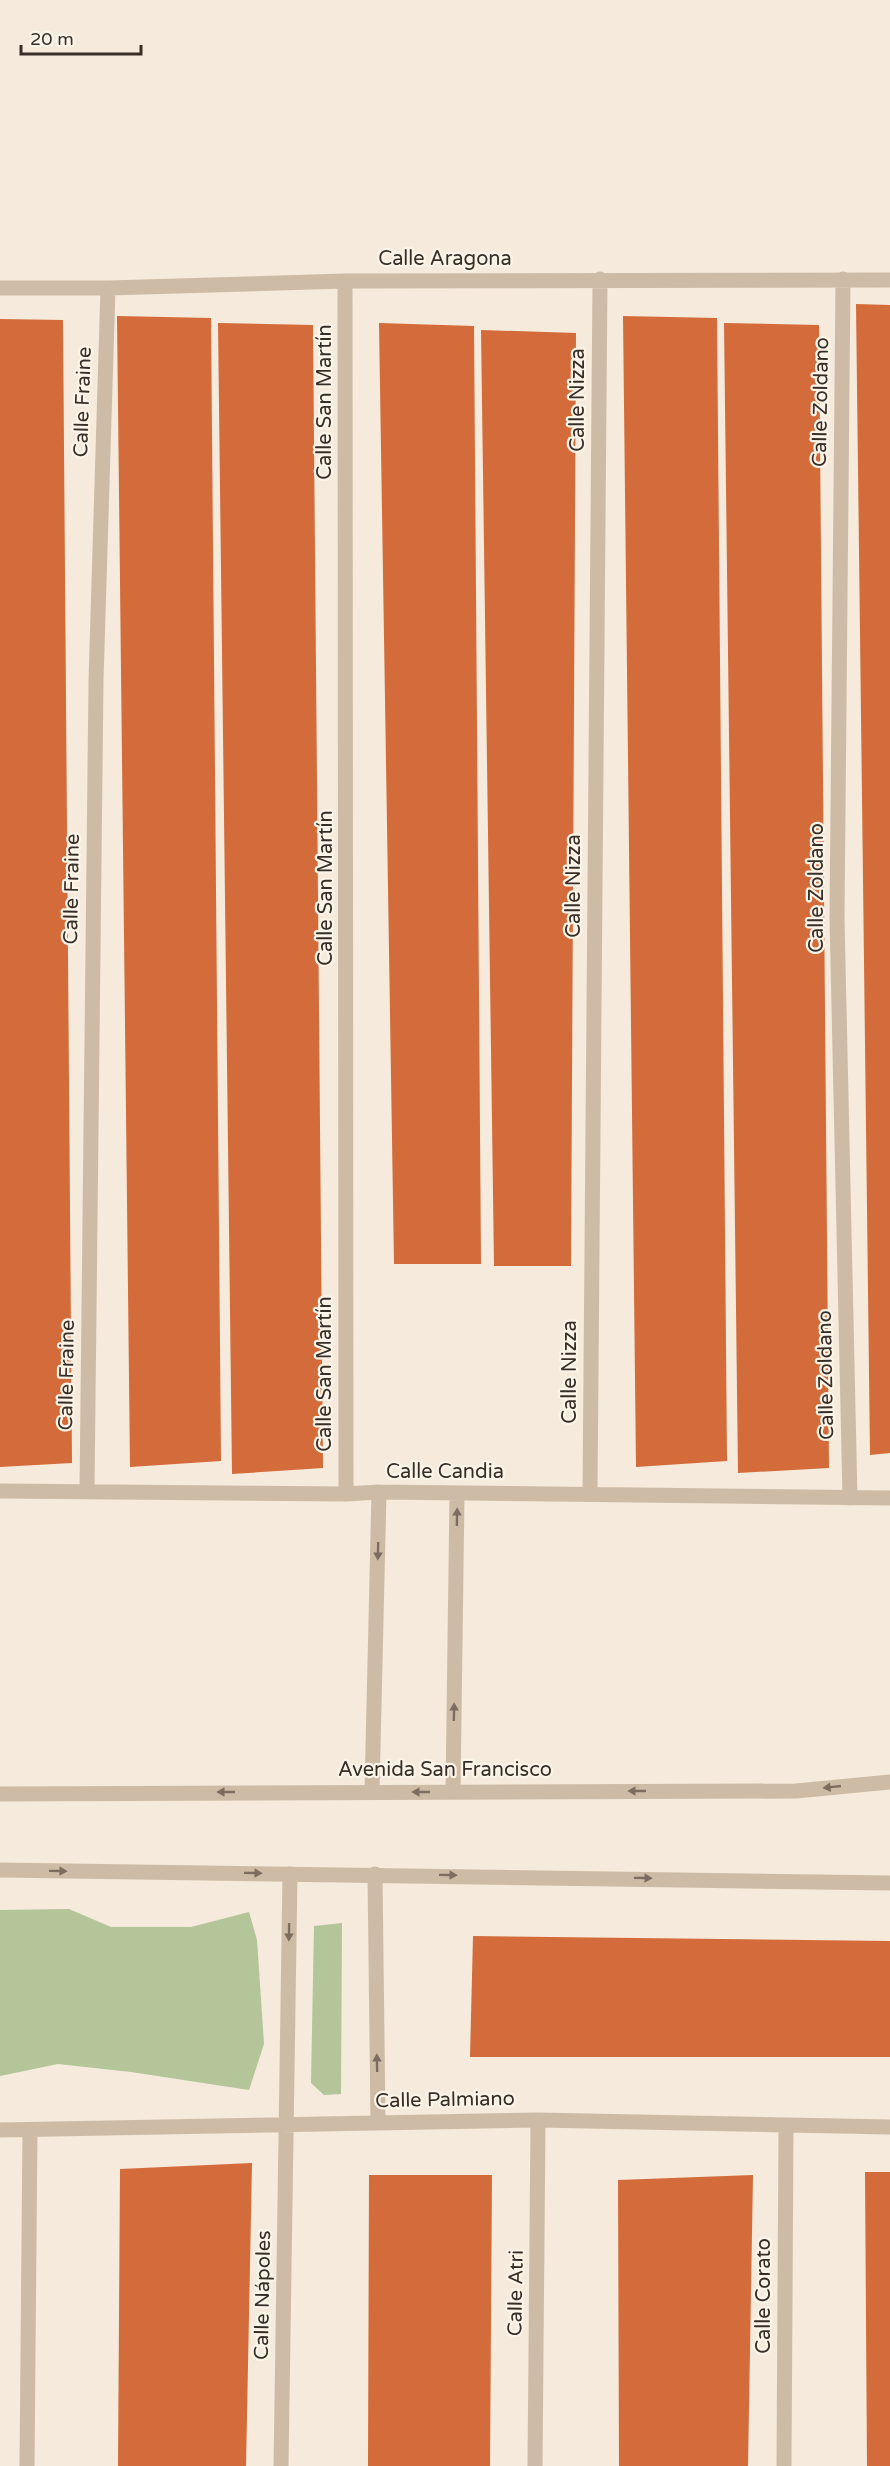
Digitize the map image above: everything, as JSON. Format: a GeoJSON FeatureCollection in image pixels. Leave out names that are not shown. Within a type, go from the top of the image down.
{"type":"FeatureCollection","features":[{"type":"Feature","properties":{"kind":"street","name":"Calle Nizza"},"geometry":{"type":"LineString","coordinates":[[590,1493],[600,279]]}},
{"type":"Feature","properties":{"kind":"street","name":"Calle Zoldano"},"geometry":{"type":"LineString","coordinates":[[843,279],[837,918],[850,1498]]}},
{"type":"Feature","properties":{"kind":"street","name":"Calle Aragona"},"geometry":{"type":"LineString","coordinates":[[0,288],[108,288],[345,281],[890,280]]}},
{"type":"Feature","properties":{"kind":"street","name":"Calle San Martín"},"geometry":{"type":"LineString","coordinates":[[345,281],[346,1494]]}},
{"type":"Feature","properties":{"kind":"street","name":"Calle Fraine"},"geometry":{"type":"LineString","coordinates":[[87,1490],[96,681],[108,288]]}},
{"type":"Feature","properties":{"kind":"street","name":"Calle Candia"},"geometry":{"type":"LineString","coordinates":[[0,1491],[346,1494],[380,1492],[590,1493],[890,1498]]}},
{"type":"Feature","properties":{"kind":"street"},"geometry":{"type":"LineString","coordinates":[[372,1791],[380,1492]]}},
{"type":"Feature","properties":{"kind":"street"},"geometry":{"type":"LineString","coordinates":[[453,1792],[457,1494]]}},
{"type":"Feature","properties":{"kind":"street","name":"Avenida San Francisco"},"geometry":{"type":"LineString","coordinates":[[0,1794],[796,1791],[890,1782]]}},
{"type":"Feature","properties":{"kind":"street"},"geometry":{"type":"LineString","coordinates":[[0,1870],[890,1883]]}},
{"type":"Feature","properties":{"kind":"street","name":"Calle Nápoles"},"geometry":{"type":"LineString","coordinates":[[281,2466],[290,1874]]}},
{"type":"Feature","properties":{"kind":"street"},"geometry":{"type":"LineString","coordinates":[[375,1874],[378,2122]]}},
{"type":"Feature","properties":{"kind":"street","name":"Calle Palmiano"},"geometry":{"type":"LineString","coordinates":[[0,2130],[538,2120],[890,2127]]}},
{"type":"Feature","properties":{"kind":"street","name":"Calle Atri"},"geometry":{"type":"LineString","coordinates":[[535,2466],[538,2120]]}},
{"type":"Feature","properties":{"kind":"street","name":"Calle Corato"},"geometry":{"type":"LineString","coordinates":[[784,2466],[786,2126]]}},
{"type":"Feature","properties":{"kind":"street"},"geometry":{"type":"LineString","coordinates":[[27,2466],[30,2130]]}},
{"type":"Feature","properties":{"kind":"green space"},"geometry":{"type":"Polygon","coordinates":[[[69,1909],[111,1927],[191,1927],[249,1912],[257,1940],[264,2044],[249,2090],[131,2072],[58,2064],[0,2076],[0,1910],[69,1909]]]}},
{"type":"Feature","properties":{"kind":"green space"},"geometry":{"type":"Polygon","coordinates":[[[342,1923],[341,2094],[324,2095],[311,2083],[314,1926],[342,1923]]]}},
{"type":"Feature","properties":{"kind":"building"},"geometry":{"type":"Polygon","coordinates":[[[856,304],[890,305],[890,1453],[870,1455],[856,304]]]}},
{"type":"Feature","properties":{"kind":"building"},"geometry":{"type":"Polygon","coordinates":[[[117,316],[211,318],[221,1461],[130,1467],[117,316]]]}},
{"type":"Feature","properties":{"kind":"building"},"geometry":{"type":"Polygon","coordinates":[[[623,316],[717,318],[727,1461],[636,1467],[623,316]]]}},
{"type":"Feature","properties":{"kind":"building"},"geometry":{"type":"Polygon","coordinates":[[[0,319],[63,320],[72,1463],[0,1467],[0,319]]]}},
{"type":"Feature","properties":{"kind":"building"},"geometry":{"type":"Polygon","coordinates":[[[218,323],[313,325],[323,1468],[232,1474],[218,323]]]}},
{"type":"Feature","properties":{"kind":"building"},"geometry":{"type":"Polygon","coordinates":[[[379,323],[474,326],[481,1264],[394,1264],[379,323]]]}},
{"type":"Feature","properties":{"kind":"building"},"geometry":{"type":"Polygon","coordinates":[[[724,323],[819,325],[829,1468],[738,1473],[724,323]]]}},
{"type":"Feature","properties":{"kind":"building"},"geometry":{"type":"Polygon","coordinates":[[[481,330],[576,333],[571,1266],[494,1266],[481,330]]]}},
{"type":"Feature","properties":{"kind":"building"},"geometry":{"type":"Polygon","coordinates":[[[473,1936],[890,1941],[890,2057],[470,2057],[473,1936]]]}},
{"type":"Feature","properties":{"kind":"building"},"geometry":{"type":"Polygon","coordinates":[[[252,2163],[246,2466],[118,2466],[120,2169],[252,2163]]]}},
{"type":"Feature","properties":{"kind":"building"},"geometry":{"type":"Polygon","coordinates":[[[865,2172],[890,2172],[890,2466],[867,2466],[865,2172]]]}},
{"type":"Feature","properties":{"kind":"building"},"geometry":{"type":"Polygon","coordinates":[[[369,2175],[492,2175],[490,2466],[368,2466],[369,2175]]]}},
{"type":"Feature","properties":{"kind":"building"},"geometry":{"type":"Polygon","coordinates":[[[753,2175],[748,2466],[619,2466],[618,2180],[753,2175]]]}}]}
